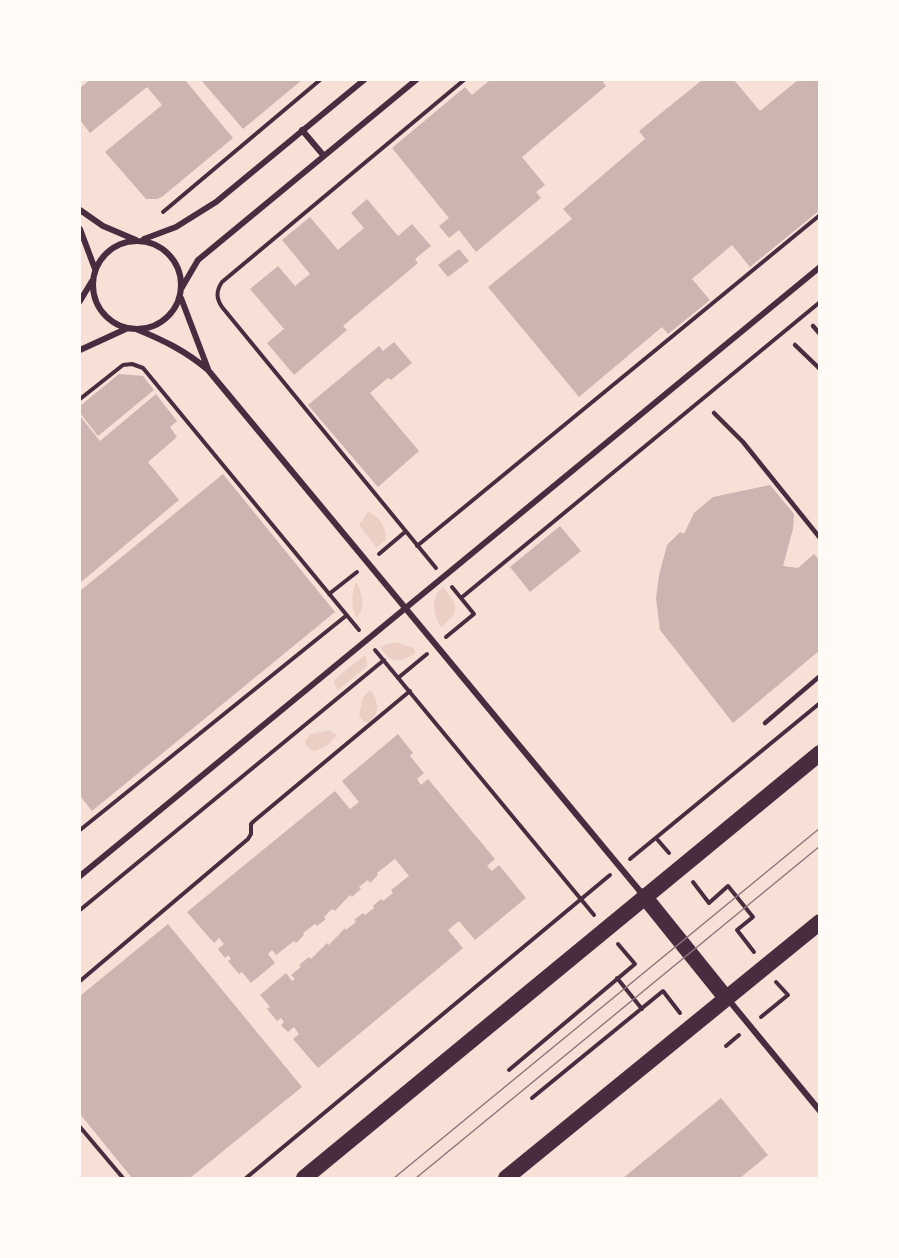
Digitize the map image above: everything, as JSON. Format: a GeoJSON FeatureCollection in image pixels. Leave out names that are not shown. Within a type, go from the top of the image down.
{"type":"FeatureCollection","features":[{"type":"Feature","properties":{"kind":"highway"},"geometry":{"type":"LineString","coordinates":[[304,1179],[819,753]]}},
{"type":"Feature","properties":{"kind":"highway"},"geometry":{"type":"LineString","coordinates":[[644,896],[726,998]]}},
{"type":"Feature","properties":{"kind":"highway"},"geometry":{"type":"LineString","coordinates":[[506,1179],[819,922]]}},
{"type":"Feature","properties":{"kind":"street"},"geometry":{"type":"LineString","coordinates":[[364,80],[216,202],[192,219],[163,233],[123,242],[110,249],[99,261],[93,279],[93,291],[98,306],[114,322],[128,328],[151,327],[165,320],[175,308],[198,260],[416,80]]}},
{"type":"Feature","properties":{"kind":"street"},"geometry":{"type":"LineString","coordinates":[[302,130],[324,156]]}},
{"type":"Feature","properties":{"kind":"street"},"geometry":{"type":"LineString","coordinates":[[80,210],[103,225],[138,240],[154,243],[172,257],[180,271],[181,293],[186,314],[208,370]]}},
{"type":"Feature","properties":{"kind":"street"},"geometry":{"type":"LineString","coordinates":[[80,230],[95,270]]}},
{"type":"Feature","properties":{"kind":"street"},"geometry":{"type":"LineString","coordinates":[[80,876],[819,267]]}},
{"type":"Feature","properties":{"kind":"street"},"geometry":{"type":"LineString","coordinates":[[80,301],[93,279]]}},
{"type":"Feature","properties":{"kind":"street"},"geometry":{"type":"LineString","coordinates":[[80,350],[128,328]]}},
{"type":"Feature","properties":{"kind":"street"},"geometry":{"type":"LineString","coordinates":[[136,329],[168,342],[189,354],[208,370],[644,896]]}},
{"type":"Feature","properties":{"kind":"street"},"geometry":{"type":"LineString","coordinates":[[726,998],[819,1112]]}},
{"type":"Feature","properties":{"kind":"lane"},"geometry":{"type":"LineString","coordinates":[[813,326],[819,334]]}},
{"type":"Feature","properties":{"kind":"lane"},"geometry":{"type":"LineString","coordinates":[[795,345],[819,369]]}},
{"type":"Feature","properties":{"kind":"lane"},"geometry":{"type":"LineString","coordinates":[[714,413],[743,442],[819,538]]}},
{"type":"Feature","properties":{"kind":"lane"},"geometry":{"type":"LineString","coordinates":[[765,723],[819,676]]}},
{"type":"Feature","properties":{"kind":"path"},"geometry":{"type":"LineString","coordinates":[[163,212],[320,80]]}},
{"type":"Feature","properties":{"kind":"path"},"geometry":{"type":"LineString","coordinates":[[464,80],[222,282],[217,296],[222,307],[474,614]]}},
{"type":"Feature","properties":{"kind":"path"},"geometry":{"type":"LineString","coordinates":[[417,546],[819,215]]}},
{"type":"Feature","properties":{"kind":"path"},"geometry":{"type":"LineString","coordinates":[[461,598],[819,302]]}},
{"type":"Feature","properties":{"kind":"path"},"geometry":{"type":"LineString","coordinates":[[80,399],[123,365],[132,364],[143,369]]}},
{"type":"Feature","properties":{"kind":"path"},"geometry":{"type":"LineString","coordinates":[[80,830],[347,615]]}},
{"type":"Feature","properties":{"kind":"path"},"geometry":{"type":"LineString","coordinates":[[80,910],[384,660]]}},
{"type":"Feature","properties":{"kind":"path"},"geometry":{"type":"LineString","coordinates":[[80,981],[248,839],[251,834],[251,824],[410,691]]}},
{"type":"Feature","properties":{"kind":"path"},"geometry":{"type":"LineString","coordinates":[[656,838],[819,703]]}},
{"type":"Feature","properties":{"kind":"path"},"geometry":{"type":"LineString","coordinates":[[709,903],[728,886],[753,917],[737,930]]}},
{"type":"Feature","properties":{"kind":"path"},"geometry":{"type":"LineString","coordinates":[[246,1179],[580,898]]}},
{"type":"Feature","properties":{"kind":"path"},"geometry":{"type":"LineString","coordinates":[[509,1070],[635,964]]}},
{"type":"Feature","properties":{"kind":"path"},"geometry":{"type":"LineString","coordinates":[[617,978],[642,1009]]}},
{"type":"Feature","properties":{"kind":"path"},"geometry":{"type":"LineString","coordinates":[[773,1007],[788,995],[780,988]]}},
{"type":"Feature","properties":{"kind":"path"},"geometry":{"type":"LineString","coordinates":[[532,1098],[663,991]]}},
{"type":"Feature","properties":{"kind":"path"},"geometry":{"type":"LineString","coordinates":[[80,1127],[123,1179]]}},
{"type":"Feature","properties":{"kind":"shaded area"},"geometry":{"type":"Polygon","coordinates":[[[368,512],[384,527],[385,541],[376,547],[359,525],[368,512]]]}},
{"type":"Feature","properties":{"kind":"shaded area"},"geometry":{"type":"Polygon","coordinates":[[[356,582],[362,596],[362,605],[356,618],[352,600],[356,582]]]}},
{"type":"Feature","properties":{"kind":"shaded area"},"geometry":{"type":"Polygon","coordinates":[[[443,587],[455,604],[455,612],[441,627],[434,606],[436,596],[443,587]]]}},
{"type":"Feature","properties":{"kind":"shaded area"},"geometry":{"type":"Polygon","coordinates":[[[395,642],[414,648],[415,653],[400,660],[388,657],[380,647],[395,642]]]}},
{"type":"Feature","properties":{"kind":"shaded area"},"geometry":{"type":"Polygon","coordinates":[[[365,655],[367,666],[338,690],[334,683],[336,678],[365,655]]]}},
{"type":"Feature","properties":{"kind":"shaded area"},"geometry":{"type":"Polygon","coordinates":[[[370,690],[375,698],[377,711],[373,719],[364,722],[359,716],[363,697],[370,690]]]}},
{"type":"Feature","properties":{"kind":"shaded area"},"geometry":{"type":"Polygon","coordinates":[[[330,730],[337,735],[328,745],[315,751],[309,749],[305,741],[311,734],[330,730]]]}},
{"type":"Feature","properties":{"kind":"building"},"geometry":{"type":"Polygon","coordinates":[[[90,80],[185,80],[233,138],[163,196],[157,199],[146,199],[105,152],[162,105],[147,87],[90,133],[80,120],[80,88],[90,80]]]}},
{"type":"Feature","properties":{"kind":"building"},"geometry":{"type":"Polygon","coordinates":[[[201,80],[302,80],[243,129],[201,80]]]}},
{"type":"Feature","properties":{"kind":"building"},"geometry":{"type":"Polygon","coordinates":[[[490,80],[606,80],[603,82],[606,86],[522,157],[545,185],[536,192],[541,198],[476,252],[459,230],[449,238],[439,226],[449,218],[392,148],[465,87],[472,95],[490,80]]]}},
{"type":"Feature","properties":{"kind":"building"},"geometry":{"type":"Polygon","coordinates":[[[702,80],[734,80],[760,111],[798,80],[820,80],[820,210],[750,267],[732,245],[692,279],[710,300],[668,334],[662,327],[579,397],[488,287],[572,219],[563,209],[645,139],[639,131],[702,80]]]}},
{"type":"Feature","properties":{"kind":"building"},"geometry":{"type":"Polygon","coordinates":[[[367,199],[398,236],[412,224],[431,246],[415,259],[418,263],[343,326],[347,330],[294,375],[267,343],[284,329],[250,289],[278,266],[295,286],[310,274],[282,240],[310,217],[338,250],[364,228],[351,213],[367,199]]]}},
{"type":"Feature","properties":{"kind":"building"},"geometry":{"type":"Polygon","coordinates":[[[459,249],[469,261],[448,277],[438,265],[459,249]]]}},
{"type":"Feature","properties":{"kind":"building"},"geometry":{"type":"Polygon","coordinates":[[[394,342],[412,363],[370,393],[419,451],[378,487],[308,405],[379,346],[383,351],[394,342]]]}},
{"type":"Feature","properties":{"kind":"building"},"geometry":{"type":"Polygon","coordinates":[[[119,374],[143,376],[154,390],[98,436],[80,413],[80,406],[119,374]]]}},
{"type":"Feature","properties":{"kind":"building"},"geometry":{"type":"Polygon","coordinates":[[[156,394],[177,421],[170,427],[177,437],[148,462],[179,500],[80,583],[80,416],[100,441],[156,394]]]}},
{"type":"Feature","properties":{"kind":"building"},"geometry":{"type":"Polygon","coordinates":[[[223,474],[335,612],[92,811],[80,796],[80,591],[223,474]]]}},
{"type":"Feature","properties":{"kind":"building"},"geometry":{"type":"Polygon","coordinates":[[[770,485],[794,514],[793,529],[783,566],[798,568],[814,554],[820,561],[820,650],[733,723],[660,630],[656,598],[659,575],[667,545],[680,532],[684,534],[694,513],[713,497],[770,485]]]}},
{"type":"Feature","properties":{"kind":"building"},"geometry":{"type":"Polygon","coordinates":[[[560,526],[581,551],[530,592],[510,567],[560,526]]]}},
{"type":"Feature","properties":{"kind":"building"},"geometry":{"type":"Polygon","coordinates":[[[398,734],[413,753],[410,756],[424,773],[417,779],[421,785],[428,779],[495,859],[487,866],[492,871],[499,865],[526,898],[475,940],[459,921],[448,930],[463,948],[318,1068],[293,1039],[299,1034],[294,1027],[288,1032],[281,1025],[284,1022],[281,1018],[277,1021],[267,1009],[270,1007],[260,995],[286,973],[292,981],[295,979],[291,975],[301,967],[299,965],[309,957],[311,959],[327,943],[329,945],[345,928],[346,930],[356,922],[354,920],[374,908],[373,906],[381,899],[383,901],[393,893],[391,890],[409,876],[395,859],[377,873],[378,875],[370,883],[368,880],[359,887],[361,889],[352,897],[350,895],[335,911],[332,909],[324,917],[326,919],[303,933],[304,935],[296,943],[294,941],[276,955],[272,950],[268,954],[275,963],[251,983],[228,961],[231,959],[228,955],[225,958],[218,949],[224,944],[219,938],[214,943],[187,912],[335,791],[350,809],[359,802],[342,781],[398,734]]]}},
{"type":"Feature","properties":{"kind":"building"},"geometry":{"type":"Polygon","coordinates":[[[168,924],[302,1087],[190,1178],[132,1178],[80,1114],[80,996],[168,924]]]}},
{"type":"Feature","properties":{"kind":"building"},"geometry":{"type":"Polygon","coordinates":[[[721,1098],[768,1155],[740,1178],[623,1178],[721,1098]]]}},
{"type":"Feature","properties":{"kind":"tram line"},"geometry":{"type":"LineString","coordinates":[[394,1178],[820,828]]}},
{"type":"Feature","properties":{"kind":"tram line"},"geometry":{"type":"LineString","coordinates":[[416,1178],[820,846]]}}]}
